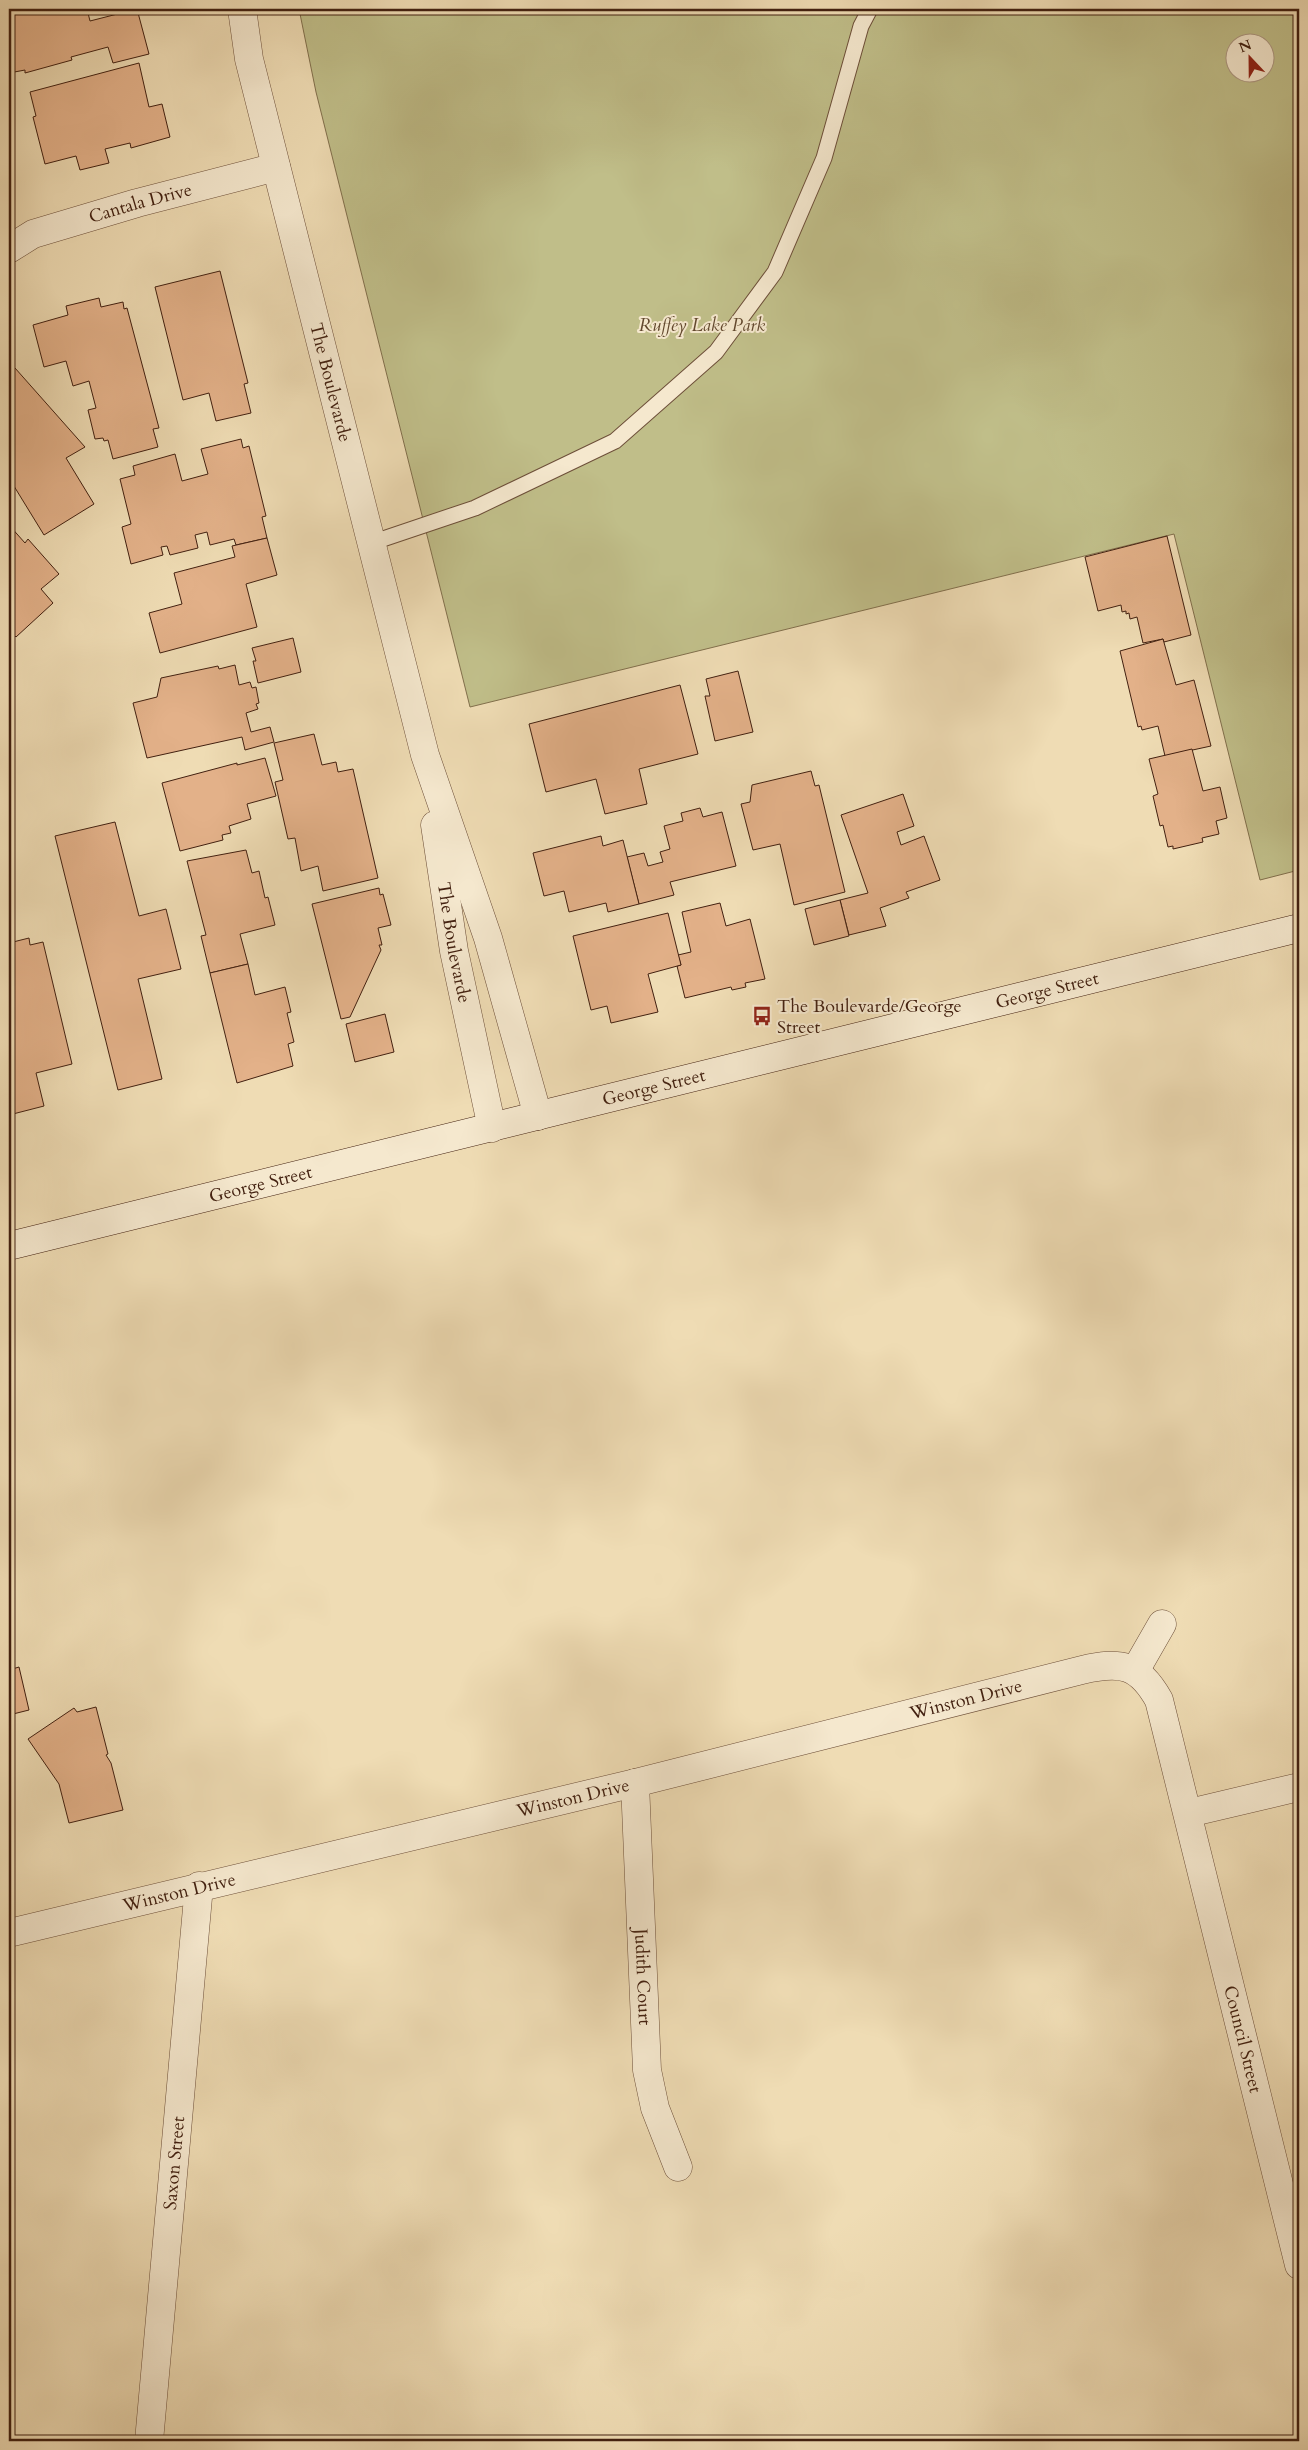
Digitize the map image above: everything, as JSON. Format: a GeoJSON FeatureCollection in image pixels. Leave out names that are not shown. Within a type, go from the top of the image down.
{"type":"FeatureCollection","features":[{"type":"Feature","properties":{"kind":"street","name":"The Boulevarde"},"geometry":{"type":"LineString","coordinates":[[242,9],[249,59],[425,756],[488,938],[538,1116]]}},
{"type":"Feature","properties":{"kind":"street","name":"Cantala Drive"},"geometry":{"type":"LineString","coordinates":[[9,249],[33,234],[137,203],[276,167]]}},
{"type":"Feature","properties":{"kind":"street","name":"The Boulevarde"},"geometry":{"type":"LineString","coordinates":[[425,756],[456,961],[492,1128]]}},
{"type":"Feature","properties":{"kind":"street","name":"George Street"},"geometry":{"type":"LineString","coordinates":[[9,1246],[1299,928]]}},
{"type":"Feature","properties":{"kind":"street"},"geometry":{"type":"LineString","coordinates":[[1162,1624],[1135,1671],[1149,1682],[1159,1700],[1189,1813],[1299,1786]]}},
{"type":"Feature","properties":{"kind":"street","name":"Winston Drive"},"geometry":{"type":"LineString","coordinates":[[9,1933],[635,1783],[1098,1666],[1121,1666],[1135,1671]]}},
{"type":"Feature","properties":{"kind":"street","name":"Judith Court"},"geometry":{"type":"LineString","coordinates":[[635,1783],[647,2070],[655,2108],[678,2167]]}},
{"type":"Feature","properties":{"kind":"street","name":"Council Street"},"geometry":{"type":"LineString","coordinates":[[1189,1813],[1299,2265]]}},
{"type":"Feature","properties":{"kind":"street","name":"Saxon Street"},"geometry":{"type":"LineString","coordinates":[[148,2441],[199,1886]]}},
{"type":"Feature","properties":{"kind":"lane"},"geometry":{"type":"LineString","coordinates":[[371,543],[475,508],[615,441],[716,352],[775,272],[824,158],[861,26],[870,9]]}},
{"type":"Feature","properties":{"kind":"green space","name":"Ruffey Lake Park"},"geometry":{"type":"Polygon","coordinates":[[[299,9],[1299,9],[1299,870],[1260,880],[1174,534],[470,707],[316,92],[299,9]]]}},
{"type":"Feature","properties":{"kind":"building"},"geometry":{"type":"Polygon","coordinates":[[[9,9],[87,9],[90,21],[137,9],[149,54],[113,63],[108,47],[71,57],[72,60],[25,73],[25,70],[9,73],[9,9]]]}},
{"type":"Feature","properties":{"kind":"building"},"geometry":{"type":"Polygon","coordinates":[[[139,63],[149,107],[162,104],[170,137],[131,148],[130,143],[105,149],[109,163],[80,170],[76,156],[45,164],[33,117],[36,116],[30,92],[139,63]]]}},
{"type":"Feature","properties":{"kind":"building"},"geometry":{"type":"Polygon","coordinates":[[[220,271],[248,383],[244,384],[251,413],[216,421],[209,393],[183,400],[155,287],[220,271]]]}},
{"type":"Feature","properties":{"kind":"building"},"geometry":{"type":"Polygon","coordinates":[[[99,298],[101,307],[123,302],[124,309],[127,308],[159,428],[153,429],[158,447],[113,459],[108,440],[104,441],[103,438],[95,439],[88,410],[96,408],[89,381],[73,386],[66,361],[44,367],[33,325],[68,315],[66,306],[99,298]]]}},
{"type":"Feature","properties":{"kind":"building"},"geometry":{"type":"Polygon","coordinates":[[[9,368],[10,371],[15,368],[85,447],[66,458],[94,504],[44,535],[9,478],[9,368]]]}},
{"type":"Feature","properties":{"kind":"building"},"geometry":{"type":"Polygon","coordinates":[[[241,439],[243,448],[249,446],[266,516],[262,517],[267,538],[236,545],[234,539],[210,545],[207,532],[195,535],[198,548],[170,555],[167,546],[161,547],[163,555],[131,564],[122,527],[131,524],[120,479],[135,475],[133,466],[175,454],[182,481],[208,474],[201,449],[241,439]]]}},
{"type":"Feature","properties":{"kind":"building"},"geometry":{"type":"Polygon","coordinates":[[[9,525],[25,543],[28,539],[59,574],[41,589],[53,603],[16,637],[13,634],[9,637],[9,525]]]}},
{"type":"Feature","properties":{"kind":"building"},"geometry":{"type":"Polygon","coordinates":[[[1167,536],[1191,635],[1164,642],[1163,639],[1143,643],[1137,617],[1130,619],[1129,613],[1126,614],[1126,611],[1122,612],[1121,605],[1098,611],[1085,557],[1167,536]]]}},
{"type":"Feature","properties":{"kind":"building"},"geometry":{"type":"Polygon","coordinates":[[[267,538],[277,575],[246,584],[257,627],[160,653],[149,613],[182,604],[174,573],[235,557],[232,546],[267,538]]]}},
{"type":"Feature","properties":{"kind":"building"},"geometry":{"type":"Polygon","coordinates":[[[293,638],[301,672],[258,683],[253,661],[256,661],[252,648],[293,638]]]}},
{"type":"Feature","properties":{"kind":"building"},"geometry":{"type":"Polygon","coordinates":[[[1163,639],[1176,685],[1194,680],[1211,746],[1165,756],[1158,726],[1142,730],[1141,726],[1138,727],[1120,651],[1163,639]]]}},
{"type":"Feature","properties":{"kind":"building"},"geometry":{"type":"Polygon","coordinates":[[[235,665],[239,685],[250,682],[252,688],[256,687],[259,703],[256,704],[258,709],[246,713],[251,732],[270,727],[274,742],[245,750],[242,737],[147,758],[133,703],[157,697],[161,678],[218,666],[219,669],[235,665]]]}},
{"type":"Feature","properties":{"kind":"building"},"geometry":{"type":"Polygon","coordinates":[[[738,671],[753,732],[715,741],[705,696],[710,696],[706,679],[738,671]]]}},
{"type":"Feature","properties":{"kind":"building"},"geometry":{"type":"Polygon","coordinates":[[[680,685],[698,754],[639,769],[647,804],[605,814],[596,779],[546,792],[529,724],[680,685]]]}},
{"type":"Feature","properties":{"kind":"building"},"geometry":{"type":"Polygon","coordinates":[[[314,734],[322,765],[336,762],[338,772],[353,769],[378,878],[323,891],[318,866],[301,871],[295,838],[288,839],[275,782],[283,780],[274,743],[314,734]]]}},
{"type":"Feature","properties":{"kind":"building"},"geometry":{"type":"Polygon","coordinates":[[[1192,749],[1203,791],[1220,787],[1227,818],[1216,821],[1219,834],[1202,838],[1203,842],[1173,849],[1173,846],[1168,847],[1163,825],[1160,826],[1153,796],[1158,794],[1149,759],[1192,749]]]}},
{"type":"Feature","properties":{"kind":"building"},"geometry":{"type":"Polygon","coordinates":[[[265,758],[276,796],[247,804],[251,819],[229,826],[231,833],[222,835],[223,840],[180,851],[162,783],[237,763],[237,765],[265,758]]]}},
{"type":"Feature","properties":{"kind":"building"},"geometry":{"type":"Polygon","coordinates":[[[811,771],[815,786],[819,785],[845,892],[794,905],[780,844],[753,850],[741,804],[750,802],[752,785],[811,771]]]}},
{"type":"Feature","properties":{"kind":"building"},"geometry":{"type":"Polygon","coordinates":[[[903,794],[914,826],[897,832],[901,845],[924,836],[940,880],[906,892],[909,898],[880,908],[886,926],[849,935],[840,900],[868,893],[841,815],[903,794]]]}},
{"type":"Feature","properties":{"kind":"building"},"geometry":{"type":"Polygon","coordinates":[[[700,808],[703,817],[722,812],[736,866],[670,882],[674,895],[639,904],[627,857],[644,853],[648,866],[663,862],[660,852],[670,849],[664,826],[683,821],[681,813],[700,808]]]}},
{"type":"Feature","properties":{"kind":"building"},"geometry":{"type":"Polygon","coordinates":[[[115,822],[139,916],[166,909],[181,969],[138,979],[162,1079],[118,1090],[55,836],[115,822]]]}},
{"type":"Feature","properties":{"kind":"building"},"geometry":{"type":"Polygon","coordinates":[[[601,836],[603,846],[623,840],[639,904],[608,912],[606,903],[569,912],[564,891],[544,896],[533,853],[601,836]]]}},
{"type":"Feature","properties":{"kind":"building"},"geometry":{"type":"Polygon","coordinates":[[[246,850],[252,873],[259,871],[265,898],[268,897],[275,925],[240,934],[248,964],[210,973],[201,936],[206,935],[187,861],[246,850]]]}},
{"type":"Feature","properties":{"kind":"building"},"geometry":{"type":"Polygon","coordinates":[[[379,888],[380,895],[383,894],[391,925],[378,928],[382,945],[379,945],[381,950],[350,1017],[341,1019],[312,904],[379,888]]]}},
{"type":"Feature","properties":{"kind":"building"},"geometry":{"type":"Polygon","coordinates":[[[840,900],[849,936],[814,945],[805,909],[840,900]]]}},
{"type":"Feature","properties":{"kind":"building"},"geometry":{"type":"Polygon","coordinates":[[[720,903],[726,926],[750,919],[765,979],[745,983],[746,987],[732,990],[731,987],[685,998],[677,966],[681,965],[678,955],[691,952],[682,912],[720,903]]]}},
{"type":"Feature","properties":{"kind":"building"},"geometry":{"type":"Polygon","coordinates":[[[668,913],[681,965],[648,974],[658,1012],[611,1023],[607,1006],[591,1010],[573,936],[668,913]]]}},
{"type":"Feature","properties":{"kind":"building"},"geometry":{"type":"Polygon","coordinates":[[[29,938],[30,945],[43,942],[72,1064],[36,1073],[44,1106],[9,1115],[9,943],[29,938]]]}},
{"type":"Feature","properties":{"kind":"building"},"geometry":{"type":"Polygon","coordinates":[[[248,964],[255,995],[285,987],[291,1012],[287,1013],[294,1042],[288,1044],[293,1066],[237,1083],[210,973],[248,964]]]}},
{"type":"Feature","properties":{"kind":"building"},"geometry":{"type":"Polygon","coordinates":[[[385,1014],[394,1052],[355,1062],[346,1024],[385,1014]]]}},
{"type":"Feature","properties":{"kind":"building"},"geometry":{"type":"Polygon","coordinates":[[[19,1667],[29,1710],[9,1715],[9,1670],[19,1667]]]}},
{"type":"Feature","properties":{"kind":"building"},"geometry":{"type":"Polygon","coordinates":[[[96,1707],[108,1754],[106,1755],[111,1763],[123,1810],[69,1823],[59,1784],[28,1739],[74,1708],[77,1712],[96,1707]]]}},
{"type":"Feature","properties":{"kind":"place","name":"The Boulevarde/George Street"},"geometry":{"type":"Point","coordinates":[762,1016]}}]}
